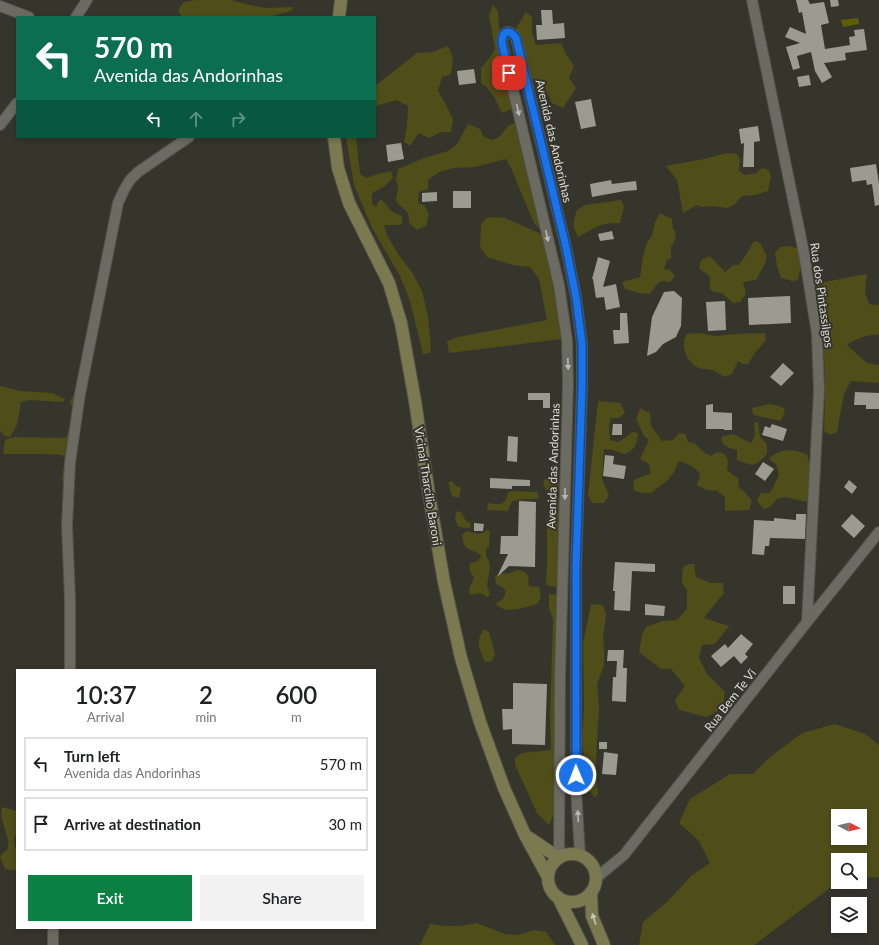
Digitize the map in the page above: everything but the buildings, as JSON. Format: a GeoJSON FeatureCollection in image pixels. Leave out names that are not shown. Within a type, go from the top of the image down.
{"type":"FeatureCollection","features":[{"type":"Feature","properties":{"kind":"main road"},"geometry":{"type":"LineString","coordinates":[[339,16],[340,0]]}},
{"type":"Feature","properties":{"kind":"main road","name":"Vicinal Tharcílio Baroni"},"geometry":{"type":"LineString","coordinates":[[334,138],[338,168],[349,203],[389,283],[401,324],[442,568],[461,658],[483,729],[504,788],[525,835],[548,877]]}},
{"type":"Feature","properties":{"kind":"main road"},"geometry":{"type":"LineString","coordinates":[[525,835],[559,858]]}},
{"type":"Feature","properties":{"kind":"main road"},"geometry":{"type":"LineString","coordinates":[[573,854],[580,855],[592,864],[596,878],[595,886],[586,898],[572,902],[558,897],[553,892],[549,885],[548,877],[553,863],[565,855],[573,854]]}},
{"type":"Feature","properties":{"kind":"main road"},"geometry":{"type":"LineString","coordinates":[[591,892],[592,916],[604,945]]}},
{"type":"Feature","properties":{"kind":"main road"},"geometry":{"type":"LineString","coordinates":[[558,897],[582,945]]}},
{"type":"Feature","properties":{"kind":"street"},"geometry":{"type":"LineString","coordinates":[[77,16],[87,0]]}},
{"type":"Feature","properties":{"kind":"street","name":"Rua dos Pintassilgos"},"geometry":{"type":"LineString","coordinates":[[752,0],[804,253],[817,334],[819,392],[807,622]]}},
{"type":"Feature","properties":{"kind":"street"},"geometry":{"type":"LineString","coordinates":[[0,6],[26,16]]}},
{"type":"Feature","properties":{"kind":"street","name":"Avenida das Andorinhas"},"geometry":{"type":"LineString","coordinates":[[559,858],[560,676],[568,384],[567,340],[559,285],[502,43],[502,38],[506,32],[513,34],[516,38],[566,247],[576,297],[582,344],[576,566],[576,790],[580,855]]}},
{"type":"Feature","properties":{"kind":"street"},"geometry":{"type":"LineString","coordinates":[[0,125],[16,104]]}},
{"type":"Feature","properties":{"kind":"street"},"geometry":{"type":"LineString","coordinates":[[70,669],[70,600],[67,525],[70,463],[80,394],[118,203],[130,180],[138,172],[188,138]]}},
{"type":"Feature","properties":{"kind":"street","name":"Rua Bem Te Vi"},"geometry":{"type":"LineString","coordinates":[[596,878],[624,855],[879,532]]}},
{"type":"Feature","properties":{"kind":"street"},"geometry":{"type":"LineString","coordinates":[[52,945],[53,929]]}},
{"type":"Feature","properties":{"kind":"shaded area"},"geometry":{"type":"Polygon","coordinates":[[[196,0],[231,0],[266,8],[294,7],[291,11],[272,16],[181,16],[178,10],[184,2],[196,0]]]}},
{"type":"Feature","properties":{"kind":"shaded area"},"geometry":{"type":"Polygon","coordinates":[[[493,5],[498,11],[501,54],[511,96],[512,109],[502,113],[496,100],[481,83],[481,68],[495,49],[489,15],[493,5]]]}},
{"type":"Feature","properties":{"kind":"shaded area"},"geometry":{"type":"Polygon","coordinates":[[[526,12],[532,17],[532,33],[536,45],[561,43],[574,66],[569,78],[576,88],[563,108],[552,103],[544,86],[530,77],[516,28],[526,12]]]}},
{"type":"Feature","properties":{"kind":"shaded area"},"geometry":{"type":"Polygon","coordinates":[[[858,18],[859,24],[843,27],[841,20],[858,18]]]}},
{"type":"Feature","properties":{"kind":"shaded area"},"geometry":{"type":"Polygon","coordinates":[[[448,46],[453,60],[450,75],[442,77],[438,91],[453,119],[451,132],[441,132],[429,138],[419,133],[410,146],[404,142],[407,126],[408,106],[396,100],[376,106],[376,85],[417,53],[432,52],[448,46]]]}},
{"type":"Feature","properties":{"kind":"shaded area"},"geometry":{"type":"Polygon","coordinates":[[[515,123],[540,222],[540,229],[534,223],[506,159],[475,167],[454,168],[439,172],[428,180],[428,189],[419,192],[418,203],[424,205],[429,214],[426,226],[417,230],[409,223],[408,213],[396,201],[398,187],[396,180],[398,169],[424,158],[448,151],[457,144],[468,124],[480,129],[484,137],[492,140],[499,137],[508,126],[515,123]]]}},
{"type":"Feature","properties":{"kind":"shaded area"},"geometry":{"type":"Polygon","coordinates":[[[346,138],[356,138],[360,174],[367,178],[391,171],[393,178],[385,186],[372,193],[372,204],[376,207],[380,199],[391,211],[402,216],[402,224],[384,225],[387,235],[398,254],[412,272],[422,291],[428,316],[431,347],[430,353],[423,354],[410,301],[400,276],[372,228],[354,185],[346,138]]]}},
{"type":"Feature","properties":{"kind":"shaded area"},"geometry":{"type":"Polygon","coordinates":[[[727,153],[737,154],[740,160],[739,171],[745,175],[756,173],[762,168],[769,170],[771,177],[768,191],[756,195],[742,196],[734,205],[727,208],[712,206],[701,207],[697,205],[683,213],[677,180],[666,166],[727,153]]]}},
{"type":"Feature","properties":{"kind":"shaded area"},"geometry":{"type":"Polygon","coordinates":[[[621,200],[624,207],[620,223],[611,223],[595,227],[578,237],[574,224],[577,210],[585,205],[621,200]]]}},
{"type":"Feature","properties":{"kind":"shaded area"},"geometry":{"type":"Polygon","coordinates":[[[660,213],[672,219],[673,229],[676,232],[675,240],[671,247],[671,258],[667,260],[664,269],[670,270],[675,276],[670,282],[661,281],[656,285],[650,294],[625,289],[622,282],[640,277],[647,242],[652,236],[655,222],[660,213]]]}},
{"type":"Feature","properties":{"kind":"shaded area"},"geometry":{"type":"Polygon","coordinates":[[[488,217],[505,218],[541,234],[553,272],[561,339],[449,353],[447,341],[458,337],[547,320],[539,279],[530,267],[513,265],[487,257],[480,247],[481,224],[488,217]]]}},
{"type":"Feature","properties":{"kind":"shaded area"},"geometry":{"type":"Polygon","coordinates":[[[754,241],[760,243],[767,256],[764,266],[756,280],[743,282],[746,294],[740,302],[733,303],[722,293],[713,292],[710,289],[710,277],[699,268],[701,260],[710,256],[725,272],[733,265],[739,265],[754,241]]]}},
{"type":"Feature","properties":{"kind":"shaded area"},"geometry":{"type":"Polygon","coordinates":[[[788,246],[798,248],[801,264],[798,280],[792,281],[781,278],[777,266],[775,253],[780,247],[788,246]]]}},
{"type":"Feature","properties":{"kind":"shaded area"},"geometry":{"type":"Polygon","coordinates":[[[867,274],[865,292],[869,304],[879,305],[879,335],[862,337],[847,345],[867,363],[879,365],[879,383],[851,381],[844,394],[837,432],[830,435],[824,431],[825,366],[818,306],[818,283],[867,274]]]}},
{"type":"Feature","properties":{"kind":"shaded area"},"geometry":{"type":"Polygon","coordinates":[[[698,333],[716,336],[765,333],[766,340],[748,364],[743,364],[738,361],[732,374],[725,377],[717,372],[695,366],[688,358],[684,348],[685,338],[687,334],[698,333]]]}},
{"type":"Feature","properties":{"kind":"shaded area"},"geometry":{"type":"Polygon","coordinates":[[[1,386],[20,391],[52,393],[65,399],[63,402],[29,400],[21,402],[17,425],[10,437],[5,436],[0,431],[1,386]]]}},
{"type":"Feature","properties":{"kind":"shaded area"},"geometry":{"type":"Polygon","coordinates":[[[77,396],[67,482],[63,484],[62,478],[65,459],[62,455],[3,454],[5,440],[15,437],[66,438],[70,426],[73,407],[70,403],[72,397],[77,396]]]}},
{"type":"Feature","properties":{"kind":"shaded area"},"geometry":{"type":"Polygon","coordinates":[[[598,401],[621,403],[625,413],[619,418],[611,418],[609,426],[610,440],[618,442],[632,432],[638,433],[637,441],[631,451],[624,454],[613,450],[604,449],[602,479],[609,495],[604,503],[592,503],[588,495],[598,401]]]}},
{"type":"Feature","properties":{"kind":"shaded area"},"geometry":{"type":"Polygon","coordinates":[[[769,404],[784,408],[785,411],[781,421],[753,415],[752,408],[769,404]]]}},
{"type":"Feature","properties":{"kind":"shaded area"},"geometry":{"type":"Polygon","coordinates":[[[640,408],[650,413],[651,426],[662,441],[673,440],[679,433],[685,434],[688,442],[694,443],[705,453],[711,456],[717,452],[726,455],[728,460],[727,470],[738,478],[739,488],[745,492],[752,501],[749,510],[725,511],[725,497],[717,491],[707,490],[697,485],[700,474],[696,469],[679,461],[668,480],[651,493],[642,493],[633,490],[634,480],[651,473],[649,464],[640,459],[649,440],[644,436],[636,419],[640,408]]]}},
{"type":"Feature","properties":{"kind":"shaded area"},"geometry":{"type":"Polygon","coordinates":[[[758,422],[760,437],[767,444],[767,454],[758,463],[751,465],[737,460],[737,450],[729,448],[723,444],[721,437],[733,434],[751,443],[755,436],[754,423],[758,422]]]}},
{"type":"Feature","properties":{"kind":"shaded area"},"geometry":{"type":"Polygon","coordinates":[[[792,450],[807,454],[811,470],[807,502],[785,497],[777,499],[769,508],[763,509],[757,500],[761,493],[770,493],[779,475],[776,464],[770,460],[770,457],[781,451],[792,450]]]}},
{"type":"Feature","properties":{"kind":"shaded area"},"geometry":{"type":"Polygon","coordinates":[[[551,476],[562,477],[563,491],[556,492],[553,489],[546,490],[543,483],[544,480],[551,476]]]}},
{"type":"Feature","properties":{"kind":"shaded area"},"geometry":{"type":"Polygon","coordinates":[[[452,481],[456,486],[461,488],[459,498],[452,496],[448,482],[452,481]]]}},
{"type":"Feature","properties":{"kind":"shaded area"},"geometry":{"type":"Polygon","coordinates":[[[508,492],[537,492],[539,497],[537,499],[512,501],[508,511],[488,510],[488,503],[502,504],[506,500],[508,492]]]}},
{"type":"Feature","properties":{"kind":"shaded area"},"geometry":{"type":"Polygon","coordinates":[[[563,498],[560,582],[556,587],[546,585],[547,527],[549,502],[551,499],[563,498]]]}},
{"type":"Feature","properties":{"kind":"shaded area"},"geometry":{"type":"Polygon","coordinates":[[[457,511],[461,512],[466,521],[470,523],[471,526],[469,528],[459,527],[455,517],[457,511]]]}},
{"type":"Feature","properties":{"kind":"shaded area"},"geometry":{"type":"Polygon","coordinates":[[[487,530],[490,531],[489,547],[486,549],[486,556],[490,567],[487,585],[490,594],[488,597],[480,593],[470,595],[469,589],[474,578],[469,569],[470,563],[476,562],[482,556],[466,548],[462,535],[466,531],[482,533],[487,530]]]}},
{"type":"Feature","properties":{"kind":"shaded area"},"geometry":{"type":"Polygon","coordinates":[[[689,564],[694,564],[696,577],[711,583],[723,583],[724,593],[704,618],[729,626],[715,644],[702,645],[699,658],[707,674],[725,692],[722,709],[706,717],[679,710],[675,700],[685,686],[671,669],[661,669],[639,652],[642,635],[646,627],[662,621],[677,620],[687,609],[687,590],[682,583],[682,576],[683,567],[689,564]]]}},
{"type":"Feature","properties":{"kind":"shaded area"},"geometry":{"type":"Polygon","coordinates":[[[516,570],[523,571],[528,575],[529,586],[539,587],[541,598],[537,604],[519,609],[505,610],[495,604],[503,599],[506,591],[496,584],[495,577],[500,573],[504,574],[516,570]]]}},
{"type":"Feature","properties":{"kind":"shaded area"},"geometry":{"type":"Polygon","coordinates":[[[549,594],[559,595],[556,802],[553,816],[549,825],[537,813],[515,765],[515,758],[522,753],[551,750],[550,720],[553,619],[549,609],[549,594]]]}},
{"type":"Feature","properties":{"kind":"shaded area"},"geometry":{"type":"Polygon","coordinates":[[[591,604],[603,605],[606,615],[603,638],[604,665],[597,684],[599,706],[596,761],[598,794],[595,797],[584,782],[582,738],[584,709],[583,644],[591,604]]]}},
{"type":"Feature","properties":{"kind":"shaded area"},"geometry":{"type":"Polygon","coordinates":[[[484,629],[489,632],[495,654],[492,661],[485,662],[479,645],[481,634],[484,629]]]}},
{"type":"Feature","properties":{"kind":"shaded area"},"geometry":{"type":"Polygon","coordinates":[[[835,724],[865,734],[879,745],[879,877],[867,878],[867,853],[831,853],[831,887],[754,945],[639,945],[643,922],[667,902],[692,875],[710,863],[699,841],[679,823],[690,799],[730,774],[753,774],[770,757],[802,733],[835,724]]]}},
{"type":"Feature","properties":{"kind":"shaded area"},"geometry":{"type":"Polygon","coordinates":[[[2,807],[16,811],[16,835],[14,840],[16,848],[16,870],[5,869],[0,856],[7,850],[8,843],[2,819],[2,807]]]}},
{"type":"Feature","properties":{"kind":"shaded area"},"geometry":{"type":"Polygon","coordinates":[[[476,923],[505,934],[518,935],[534,930],[546,932],[555,945],[420,945],[430,924],[460,926],[476,923]]]}},
{"type":"Feature","properties":{"kind":"route"},"geometry":{"type":"LineString","coordinates":[[509,73],[502,43],[502,38],[506,32],[513,34],[516,38],[566,247],[576,297],[582,344],[576,566],[576,775]]}}]}
